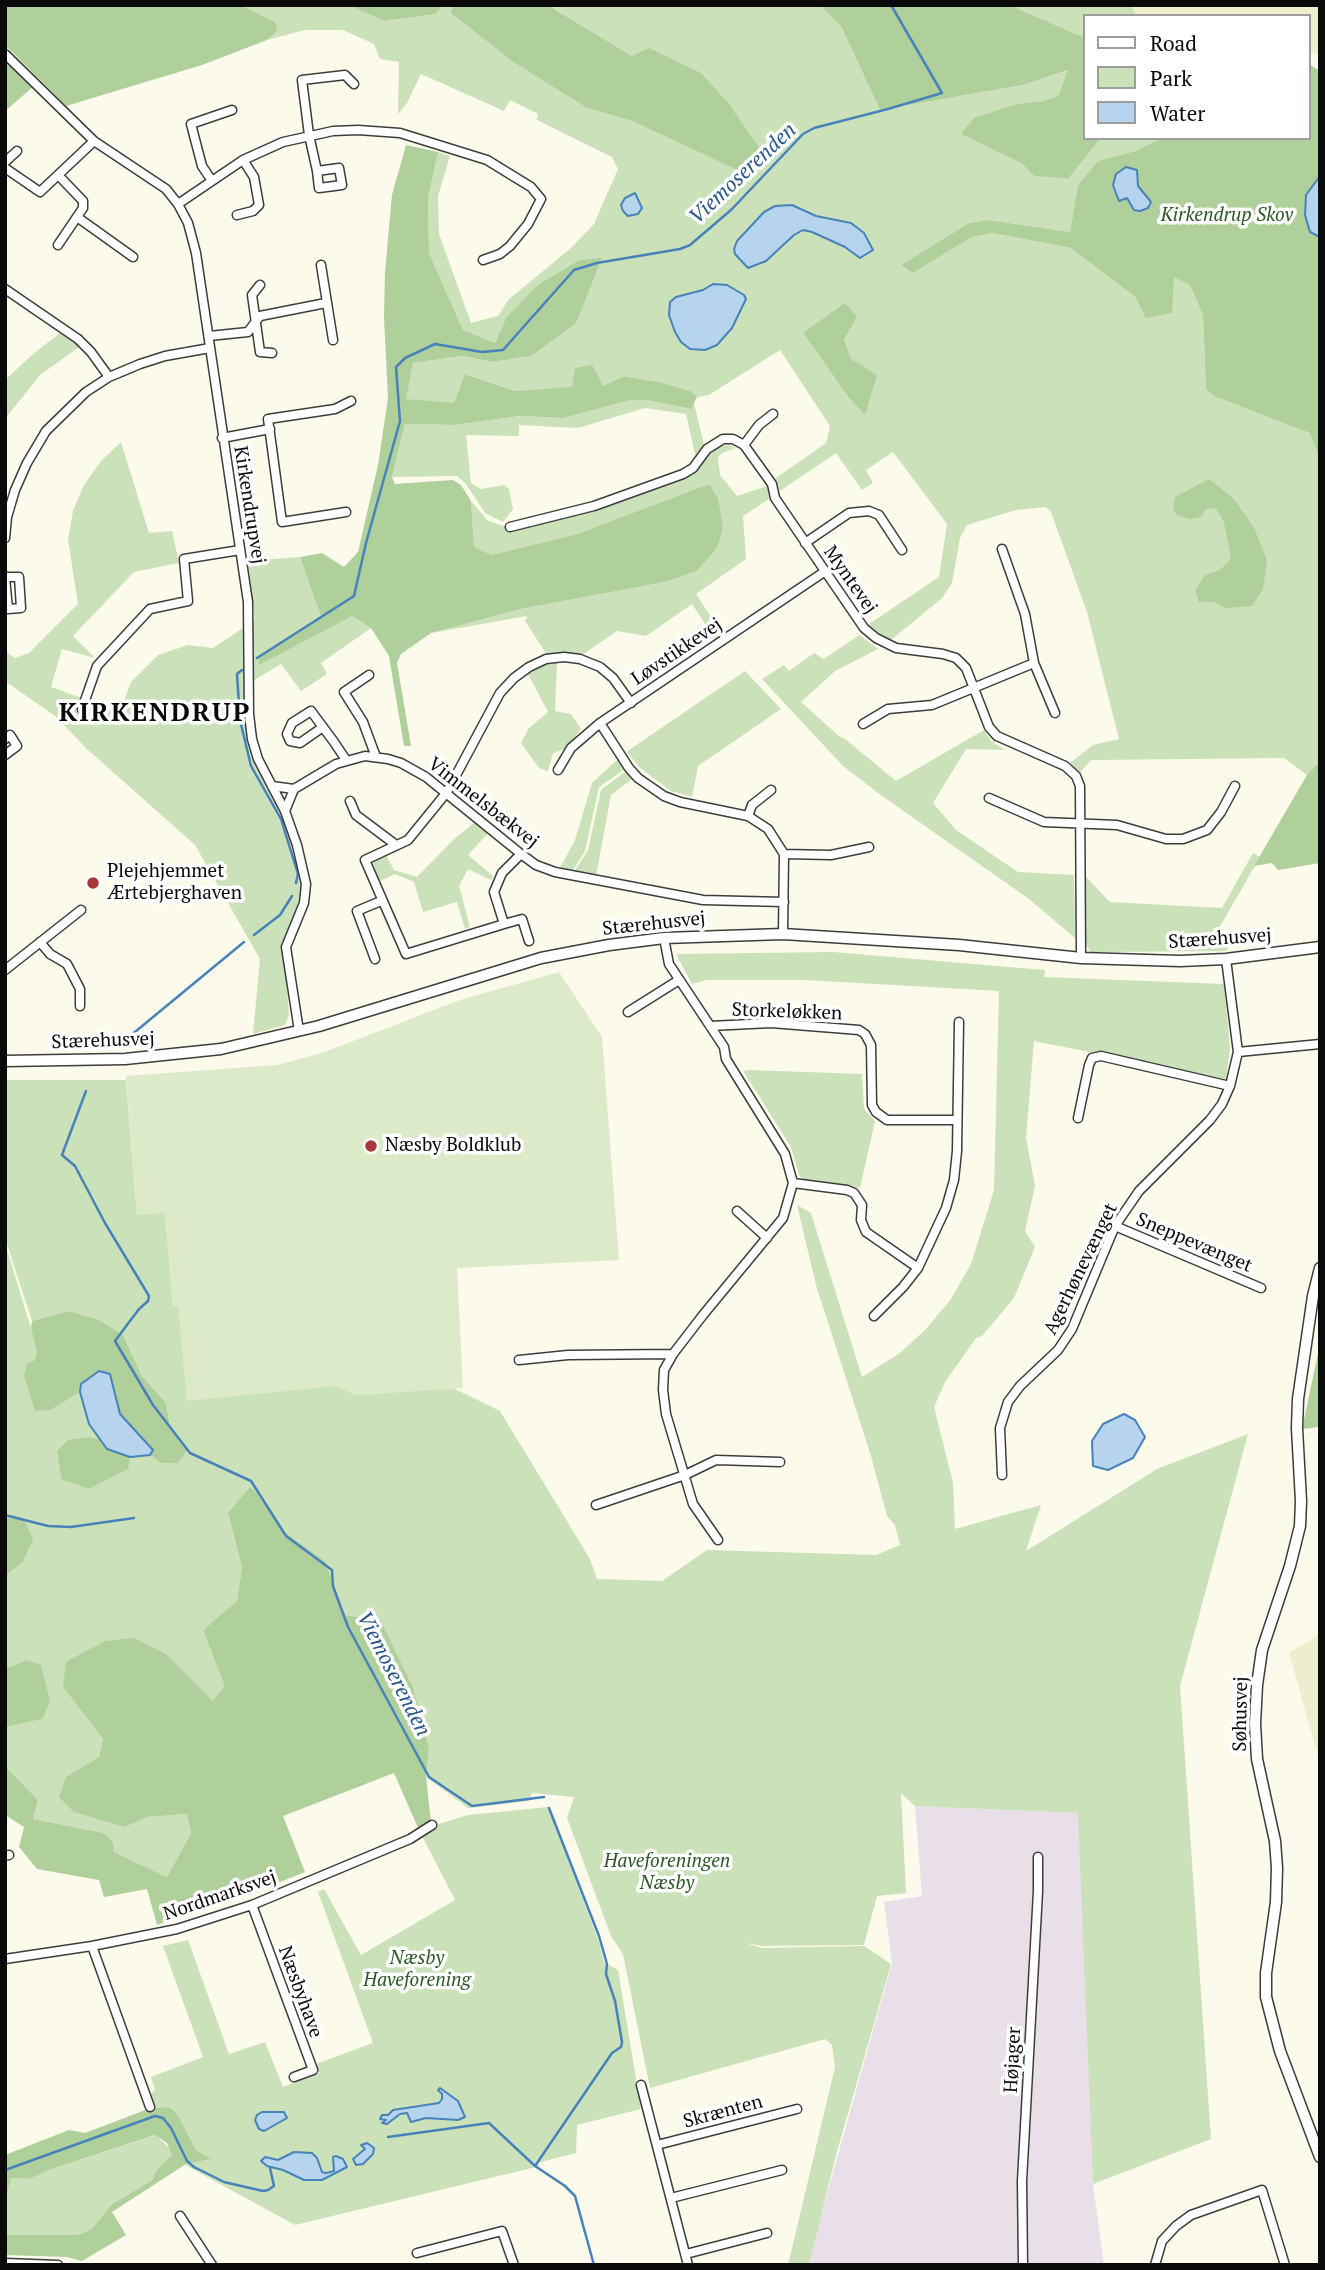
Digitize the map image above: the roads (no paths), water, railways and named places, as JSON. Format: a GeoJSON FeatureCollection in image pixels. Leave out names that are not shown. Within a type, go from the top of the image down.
{"type":"FeatureCollection","features":[{"type":"Feature","properties":{"kind":"street","name":"Kirkendrupvej"},"geometry":{"type":"LineString","coordinates":[[5,54],[94,141],[114,157],[153,179],[178,204],[188,223],[196,253],[248,602],[249,714],[252,739],[258,759],[285,811],[297,845],[307,890],[286,947],[299,1031]]}},
{"type":"Feature","properties":{"kind":"street"},"geometry":{"type":"LineString","coordinates":[[317,171],[302,80],[345,75],[354,84]]}},
{"type":"Feature","properties":{"kind":"street"},"geometry":{"type":"LineString","coordinates":[[212,181],[202,166],[191,124],[232,110]]}},
{"type":"Feature","properties":{"kind":"street"},"geometry":{"type":"LineString","coordinates":[[178,204],[243,160],[283,142],[309,135],[358,130],[400,133],[486,160],[531,187],[541,199],[528,224],[510,246],[483,260]]}},
{"type":"Feature","properties":{"kind":"street"},"geometry":{"type":"LineString","coordinates":[[5,169],[40,192],[94,141]]}},
{"type":"Feature","properties":{"kind":"street"},"geometry":{"type":"LineString","coordinates":[[5,162],[17,151]]}},
{"type":"Feature","properties":{"kind":"street"},"geometry":{"type":"LineString","coordinates":[[237,215],[253,211],[259,205],[254,177],[243,160]]}},
{"type":"Feature","properties":{"kind":"street"},"geometry":{"type":"LineString","coordinates":[[58,245],[83,208],[83,201],[59,176]]}},
{"type":"Feature","properties":{"kind":"street"},"geometry":{"type":"LineString","coordinates":[[77,217],[133,257]]}},
{"type":"Feature","properties":{"kind":"street"},"geometry":{"type":"LineString","coordinates":[[321,265],[333,340]]}},
{"type":"Feature","properties":{"kind":"street"},"geometry":{"type":"LineString","coordinates":[[260,285],[252,295],[260,352],[272,353]]}},
{"type":"Feature","properties":{"kind":"street"},"geometry":{"type":"LineString","coordinates":[[7,294],[78,339],[92,352],[109,377]]}},
{"type":"Feature","properties":{"kind":"street"},"geometry":{"type":"LineString","coordinates":[[208,337],[248,332],[260,316],[326,303]]}},
{"type":"Feature","properties":{"kind":"street"},"geometry":{"type":"LineString","coordinates":[[5,538],[7,517],[27,463],[46,431],[86,392],[109,377],[165,356],[210,348]]}},
{"type":"Feature","properties":{"kind":"street"},"geometry":{"type":"LineString","coordinates":[[346,512],[282,522],[268,419],[335,409],[351,401]]}},
{"type":"Feature","properties":{"kind":"street"},"geometry":{"type":"LineString","coordinates":[[510,527],[601,504],[684,474],[693,468],[707,449],[723,439],[733,439],[744,445],[759,425],[773,414]]}},
{"type":"Feature","properties":{"kind":"street"},"geometry":{"type":"LineString","coordinates":[[222,438],[270,429]]}},
{"type":"Feature","properties":{"kind":"street","name":"Myntevej"},"geometry":{"type":"LineString","coordinates":[[744,445],[772,484],[775,498],[864,628],[876,638],[896,648],[956,658],[965,668],[989,727],[997,736],[1065,766],[1076,776],[1080,786],[1081,958]]}},
{"type":"Feature","properties":{"kind":"street"},"geometry":{"type":"LineString","coordinates":[[805,543],[849,513],[869,511],[878,515],[902,550]]}},
{"type":"Feature","properties":{"kind":"street"},"geometry":{"type":"LineString","coordinates":[[1002,549],[1026,614],[1034,663],[1055,713]]}},
{"type":"Feature","properties":{"kind":"street"},"geometry":{"type":"LineString","coordinates":[[82,709],[97,666],[150,609],[188,601],[184,559],[240,550]]}},
{"type":"Feature","properties":{"kind":"street","name":"Løvstikkevej"},"geometry":{"type":"LineString","coordinates":[[558,770],[571,748],[600,723],[824,572]]}},
{"type":"Feature","properties":{"kind":"street"},"geometry":{"type":"LineString","coordinates":[[529,941],[522,919],[406,954],[365,860],[408,840],[447,792],[500,693],[529,667],[546,659],[580,659],[600,667],[613,678],[631,703]]}},
{"type":"Feature","properties":{"kind":"street"},"geometry":{"type":"LineString","coordinates":[[863,724],[888,709],[932,705],[1034,663]]}},
{"type":"Feature","properties":{"kind":"street"},"geometry":{"type":"LineString","coordinates":[[369,675],[344,692],[363,722],[376,757]]}},
{"type":"Feature","properties":{"kind":"street"},"geometry":{"type":"LineString","coordinates":[[323,727],[300,743],[290,741],[287,734],[292,723],[311,711],[323,727],[346,760]]}},
{"type":"Feature","properties":{"kind":"street"},"geometry":{"type":"LineString","coordinates":[[600,723],[629,768],[638,778],[664,796],[680,802],[748,816],[768,829],[784,855],[783,934]]}},
{"type":"Feature","properties":{"kind":"street"},"geometry":{"type":"LineString","coordinates":[[5,739],[10,736],[17,746],[5,755]]}},
{"type":"Feature","properties":{"kind":"street","name":"Vimmelsbækvej"},"geometry":{"type":"LineString","coordinates":[[294,789],[346,760],[376,757],[401,763],[447,792],[521,854],[536,865],[555,872],[703,900],[784,902]]}},
{"type":"Feature","properties":{"kind":"street"},"geometry":{"type":"LineString","coordinates":[[272,786],[294,789],[285,811]]}},
{"type":"Feature","properties":{"kind":"street"},"geometry":{"type":"LineString","coordinates":[[989,798],[1044,822],[1117,825],[1166,839],[1183,839],[1207,830],[1221,812],[1235,786]]}},
{"type":"Feature","properties":{"kind":"street"},"geometry":{"type":"LineString","coordinates":[[748,816],[751,805],[771,790]]}},
{"type":"Feature","properties":{"kind":"street"},"geometry":{"type":"LineString","coordinates":[[350,801],[356,815],[396,845]]}},
{"type":"Feature","properties":{"kind":"street"},"geometry":{"type":"LineString","coordinates":[[784,855],[831,855],[869,847]]}},
{"type":"Feature","properties":{"kind":"street"},"geometry":{"type":"LineString","coordinates":[[504,924],[494,892],[502,873],[521,854]]}},
{"type":"Feature","properties":{"kind":"street"},"geometry":{"type":"LineString","coordinates":[[375,959],[357,911],[381,901]]}},
{"type":"Feature","properties":{"kind":"street"},"geometry":{"type":"LineString","coordinates":[[5,970],[81,910]]}},
{"type":"Feature","properties":{"kind":"street","name":"Stærehusvej"},"geometry":{"type":"LineString","coordinates":[[5,1061],[78,1061],[172,1055],[241,1045],[299,1031],[541,958],[664,938],[783,934],[959,945],[1081,958],[1180,961],[1226,959],[1320,947]]}},
{"type":"Feature","properties":{"kind":"street","name":"Storkeløkken"},"geometry":{"type":"LineString","coordinates":[[664,938],[669,964],[724,1047],[726,1059],[785,1154],[793,1184]]}},
{"type":"Feature","properties":{"kind":"street"},"geometry":{"type":"LineString","coordinates":[[40,942],[50,954],[67,964],[80,989],[80,1006]]}},
{"type":"Feature","properties":{"kind":"street","name":"Agerhønevænget"},"geometry":{"type":"LineString","coordinates":[[1002,1475],[1000,1428],[1008,1402],[1020,1386],[1058,1350],[1072,1329],[1115,1226],[1139,1191],[1210,1120],[1222,1104],[1230,1086],[1238,1052],[1226,959]]}},
{"type":"Feature","properties":{"kind":"street"},"geometry":{"type":"LineString","coordinates":[[628,1012],[679,980]]}},
{"type":"Feature","properties":{"kind":"street"},"geometry":{"type":"LineString","coordinates":[[874,1316],[918,1268],[937,1231],[954,1180],[959,1022]]}},
{"type":"Feature","properties":{"kind":"street","name":"Storkeløkken"},"geometry":{"type":"LineString","coordinates":[[710,1026],[771,1023],[859,1030],[865,1034],[871,1045],[872,1105],[876,1112],[887,1120],[957,1120]]}},
{"type":"Feature","properties":{"kind":"street"},"geometry":{"type":"LineString","coordinates":[[1238,1052],[1320,1044]]}},
{"type":"Feature","properties":{"kind":"street"},"geometry":{"type":"LineString","coordinates":[[1078,1118],[1088,1065],[1093,1058],[1101,1056],[1230,1086]]}},
{"type":"Feature","properties":{"kind":"street"},"geometry":{"type":"LineString","coordinates":[[718,1540],[693,1504],[666,1414],[664,1370],[673,1354],[783,1218],[793,1184],[853,1193],[862,1205],[861,1220],[866,1232],[918,1268]]}},
{"type":"Feature","properties":{"kind":"street"},"geometry":{"type":"LineString","coordinates":[[737,1211],[767,1238]]}},
{"type":"Feature","properties":{"kind":"street","name":"Sneppevænget"},"geometry":{"type":"LineString","coordinates":[[1115,1226],[1261,1288]]}},
{"type":"Feature","properties":{"kind":"street","name":"Søhusvej"},"geometry":{"type":"LineString","coordinates":[[1320,1268],[1313,1296],[1298,1399],[1300,1526],[1290,1566],[1264,1644],[1257,1685],[1255,1724],[1257,1759],[1275,1841],[1277,1868],[1266,1997],[1280,2051],[1320,2157]]}},
{"type":"Feature","properties":{"kind":"street"},"geometry":{"type":"LineString","coordinates":[[519,1360],[568,1354],[673,1354]]}},
{"type":"Feature","properties":{"kind":"street"},"geometry":{"type":"LineString","coordinates":[[596,1505],[685,1475],[716,1460],[780,1462]]}},
{"type":"Feature","properties":{"kind":"street","name":"Nordmarksvej"},"geometry":{"type":"LineString","coordinates":[[5,1959],[92,1946],[177,1929],[252,1905],[410,1839],[432,1825]]}},
{"type":"Feature","properties":{"kind":"street","name":"Højager"},"geometry":{"type":"LineString","coordinates":[[1023,2265],[1022,2181],[1038,1857]]}},
{"type":"Feature","properties":{"kind":"street","name":"Næsbyhave"},"geometry":{"type":"LineString","coordinates":[[252,1905],[313,2070],[294,2077]]}},
{"type":"Feature","properties":{"kind":"street"},"geometry":{"type":"LineString","coordinates":[[92,1946],[150,2107]]}},
{"type":"Feature","properties":{"kind":"street"},"geometry":{"type":"LineString","coordinates":[[641,2085],[688,2265]]}},
{"type":"Feature","properties":{"kind":"street","name":"Skrænten"},"geometry":{"type":"LineString","coordinates":[[657,2145],[797,2109]]}},
{"type":"Feature","properties":{"kind":"street"},"geometry":{"type":"LineString","coordinates":[[671,2198],[782,2170]]}},
{"type":"Feature","properties":{"kind":"street"},"geometry":{"type":"LineString","coordinates":[[1155,2265],[1162,2241],[1191,2215],[1262,2190],[1285,2265]]}},
{"type":"Feature","properties":{"kind":"street"},"geometry":{"type":"LineString","coordinates":[[180,2216],[212,2265]]}},
{"type":"Feature","properties":{"kind":"street"},"geometry":{"type":"LineString","coordinates":[[417,2253],[502,2231],[514,2265]]}},
{"type":"Feature","properties":{"kind":"street"},"geometry":{"type":"LineString","coordinates":[[686,2254],[767,2233]]}},
{"type":"Feature","properties":{"kind":"street"},"geometry":{"type":"LineString","coordinates":[[5,2263],[58,2265]]}},
{"type":"Feature","properties":{"kind":"water"},"geometry":{"type":"Polygon","coordinates":[[[1126,167],[1137,170],[1138,186],[1151,202],[1148,208],[1134,210],[1127,198],[1119,201],[1113,185],[1116,174],[1126,167]]]}},
{"type":"Feature","properties":{"kind":"water"},"geometry":{"type":"Polygon","coordinates":[[[1320,176],[1320,237],[1310,232],[1305,215],[1306,195],[1320,176]]]}},
{"type":"Feature","properties":{"kind":"water"},"geometry":{"type":"Polygon","coordinates":[[[635,193],[642,208],[638,214],[628,216],[621,205],[625,198],[635,193]]]}},
{"type":"Feature","properties":{"kind":"water"},"geometry":{"type":"Polygon","coordinates":[[[792,205],[816,216],[851,223],[864,233],[873,250],[860,258],[845,247],[803,230],[766,261],[748,268],[735,254],[737,241],[764,212],[775,206],[792,205]]]}},
{"type":"Feature","properties":{"kind":"water"},"geometry":{"type":"Polygon","coordinates":[[[713,284],[727,285],[746,299],[732,328],[717,345],[705,350],[690,349],[681,342],[675,332],[669,315],[670,302],[676,297],[703,290],[713,284]]]}},
{"type":"Feature","properties":{"kind":"water"},"geometry":{"type":"Polygon","coordinates":[[[99,1371],[110,1374],[120,1414],[153,1450],[150,1455],[130,1457],[107,1449],[89,1424],[80,1392],[81,1384],[99,1371]]]}},
{"type":"Feature","properties":{"kind":"water"},"geometry":{"type":"Polygon","coordinates":[[[1124,1414],[1135,1420],[1145,1437],[1133,1458],[1108,1470],[1093,1466],[1092,1441],[1103,1424],[1124,1414]]]}},
{"type":"Feature","properties":{"kind":"water"},"geometry":{"type":"Polygon","coordinates":[[[440,2088],[458,2101],[465,2117],[458,2120],[426,2118],[411,2122],[407,2113],[400,2114],[387,2124],[382,2123],[386,2120],[380,2119],[382,2115],[388,2115],[393,2110],[439,2103],[442,2099],[438,2090],[440,2088]]]}},
{"type":"Feature","properties":{"kind":"water"},"geometry":{"type":"Polygon","coordinates":[[[262,2112],[284,2112],[287,2118],[264,2131],[259,2129],[255,2120],[262,2112]]]}},
{"type":"Feature","properties":{"kind":"water"},"geometry":{"type":"Polygon","coordinates":[[[367,2143],[374,2148],[373,2154],[363,2164],[356,2165],[353,2159],[365,2149],[361,2145],[367,2143]]]}},
{"type":"Feature","properties":{"kind":"water"},"geometry":{"type":"Polygon","coordinates":[[[294,2152],[312,2153],[322,2172],[334,2171],[333,2157],[336,2156],[343,2159],[347,2167],[322,2180],[304,2180],[267,2166],[261,2161],[265,2157],[278,2160],[294,2152]]]}},
{"type":"Feature","properties":{"kind":"waterway","name":"Viemoserenden"},"geometry":{"type":"LineString","coordinates":[[257,658],[354,596],[400,421],[396,367],[405,358],[435,344],[482,352],[503,350],[574,270],[690,245],[731,210],[803,134],[814,128],[942,93],[891,5]]}},
{"type":"Feature","properties":{"kind":"waterway","name":"Viemoserenden"},"geometry":{"type":"LineString","coordinates":[[242,670],[237,674],[240,720],[251,766],[281,819],[298,874],[296,883]]}},
{"type":"Feature","properties":{"kind":"waterway","name":"Viemoserenden"},"geometry":{"type":"LineString","coordinates":[[254,935],[280,915],[292,896]]}},
{"type":"Feature","properties":{"kind":"waterway","name":"Viemoserenden"},"geometry":{"type":"LineString","coordinates":[[124,1041],[244,942]]}},
{"type":"Feature","properties":{"kind":"waterway","name":"Viemoserenden"},"geometry":{"type":"LineString","coordinates":[[86,1091],[62,1155],[75,1166],[105,1223],[149,1296],[148,1301],[115,1341],[153,1405],[190,1453],[251,1481],[286,1536],[332,1570],[333,1586],[348,1627],[429,1777],[472,1806],[544,1797]]}},
{"type":"Feature","properties":{"kind":"waterway"},"geometry":{"type":"LineString","coordinates":[[5,1515],[48,1526],[71,1527],[134,1518]]}},
{"type":"Feature","properties":{"kind":"waterway","name":"Viemoserenden"},"geometry":{"type":"LineString","coordinates":[[549,1808],[599,1936],[622,2042],[535,2166],[575,2196],[594,2265]]}},
{"type":"Feature","properties":{"kind":"waterway"},"geometry":{"type":"LineString","coordinates":[[5,2170],[155,2116],[163,2118],[171,2128],[187,2161],[224,2182],[268,2190],[274,2186],[270,2168]]}},
{"type":"Feature","properties":{"kind":"waterway"},"geometry":{"type":"LineString","coordinates":[[388,2137],[489,2123],[535,2166]]}},
{"type":"Feature","properties":{"kind":"place","name":"Plejehjemmet Ærtebjerghaven"},"geometry":{"type":"Point","coordinates":[93,883]}},
{"type":"Feature","properties":{"kind":"place","name":"Næsby Boldklub"},"geometry":{"type":"Point","coordinates":[371,1146]}},
{"type":"Feature","properties":{"kind":"district","name":"KIRKENDRUP"},"geometry":{"type":"Point","coordinates":[155,714]}},
{"type":"Feature","properties":{"kind":"park label","name":"Kirkendrup Skov"},"geometry":{"type":"Point","coordinates":[1227,216]}},
{"type":"Feature","properties":{"kind":"park label","name":"Haveforeningen Næsby"},"geometry":{"type":"Point","coordinates":[667,1873]}},
{"type":"Feature","properties":{"kind":"park label","name":"Næsby Haveforening"},"geometry":{"type":"Point","coordinates":[417,1970]}}]}
